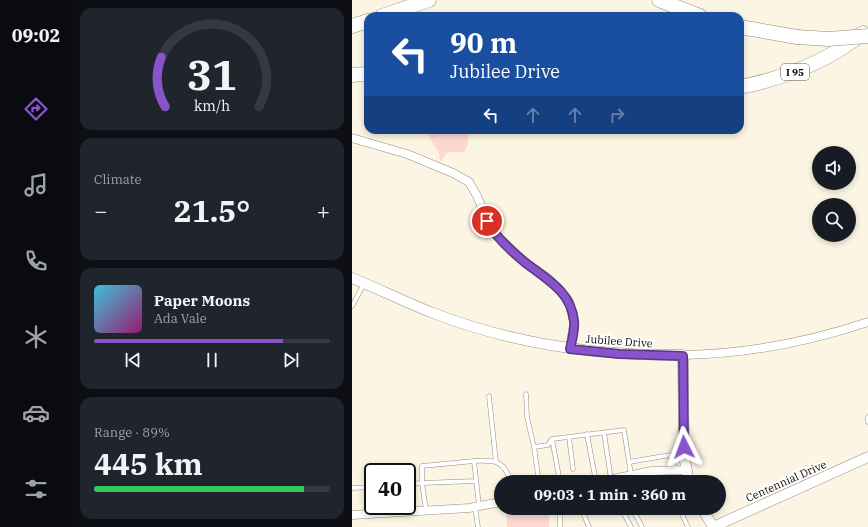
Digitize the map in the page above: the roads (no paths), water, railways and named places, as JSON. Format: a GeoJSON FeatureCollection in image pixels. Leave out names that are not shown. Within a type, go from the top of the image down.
{"type":"FeatureCollection","features":[{"type":"Feature","properties":{"kind":"highway"},"geometry":{"type":"LineString","coordinates":[[394,12],[429,0]]}},
{"type":"Feature","properties":{"kind":"highway"},"geometry":{"type":"LineString","coordinates":[[659,0],[690,12]]}},
{"type":"Feature","properties":{"kind":"highway"},"geometry":{"type":"LineString","coordinates":[[352,26],[364,22]]}},
{"type":"Feature","properties":{"kind":"highway"},"geometry":{"type":"LineString","coordinates":[[744,28],[797,37],[834,38],[868,36]]}},
{"type":"Feature","properties":{"kind":"highway","name":"I 95"},"geometry":{"type":"LineString","coordinates":[[744,86],[772,80],[800,70],[832,54],[868,30]]}},
{"type":"Feature","properties":{"kind":"highway"},"geometry":{"type":"LineString","coordinates":[[352,75],[364,74]]}},
{"type":"Feature","properties":{"kind":"street"},"geometry":{"type":"LineString","coordinates":[[352,138],[407,154],[458,175],[469,182],[478,196],[492,231],[525,262],[549,279],[568,301],[574,323],[570,349]]}},
{"type":"Feature","properties":{"kind":"street","name":"Jubilee Drive"},"geometry":{"type":"LineString","coordinates":[[352,278],[433,313],[464,324],[523,340],[570,349],[620,354],[683,356],[765,348],[832,333],[868,322]]}},
{"type":"Feature","properties":{"kind":"street"},"geometry":{"type":"LineString","coordinates":[[683,356],[682,424],[685,470],[687,475]]}},
{"type":"Feature","properties":{"kind":"street","name":"Centennial Drive"},"geometry":{"type":"LineString","coordinates":[[712,526],[868,457]]}},
{"type":"Feature","properties":{"kind":"street"},"geometry":{"type":"LineString","coordinates":[[631,475],[685,470]]}},
{"type":"Feature","properties":{"kind":"street"},"geometry":{"type":"LineString","coordinates":[[352,515],[477,506],[494,503]]}},
{"type":"Feature","properties":{"kind":"street"},"geometry":{"type":"LineString","coordinates":[[706,515],[712,526]]}},
{"type":"Feature","properties":{"kind":"lane"},"geometry":{"type":"LineString","coordinates":[[352,306],[364,283]]}},
{"type":"Feature","properties":{"kind":"lane"},"geometry":{"type":"LineString","coordinates":[[526,394],[527,417],[534,447],[538,475]]}},
{"type":"Feature","properties":{"kind":"lane"},"geometry":{"type":"LineString","coordinates":[[488,396],[496,462]]}},
{"type":"Feature","properties":{"kind":"lane"},"geometry":{"type":"LineString","coordinates":[[868,417],[868,422]]}},
{"type":"Feature","properties":{"kind":"lane"},"geometry":{"type":"LineString","coordinates":[[534,447],[548,445],[552,439],[624,430],[631,475]]}},
{"type":"Feature","properties":{"kind":"lane"},"geometry":{"type":"LineString","coordinates":[[604,432],[612,475]]}},
{"type":"Feature","properties":{"kind":"lane"},"geometry":{"type":"LineString","coordinates":[[587,434],[596,475]]}},
{"type":"Feature","properties":{"kind":"lane"},"geometry":{"type":"LineString","coordinates":[[569,437],[573,469]]}},
{"type":"Feature","properties":{"kind":"lane"},"geometry":{"type":"LineString","coordinates":[[552,439],[559,475]]}},
{"type":"Feature","properties":{"kind":"lane"},"geometry":{"type":"LineString","coordinates":[[629,462],[670,455],[675,470]]}},
{"type":"Feature","properties":{"kind":"lane"},"geometry":{"type":"LineString","coordinates":[[474,461],[478,527]]}},
{"type":"Feature","properties":{"kind":"lane"},"geometry":{"type":"LineString","coordinates":[[426,510],[422,483],[422,466],[474,461],[496,462],[507,471],[508,475]]}},
{"type":"Feature","properties":{"kind":"lane"},"geometry":{"type":"LineString","coordinates":[[416,483],[476,481]]}},
{"type":"Feature","properties":{"kind":"lane"},"geometry":{"type":"LineString","coordinates":[[352,488],[364,487]]}},
{"type":"Feature","properties":{"kind":"lane"},"geometry":{"type":"LineString","coordinates":[[560,515],[560,527]]}},
{"type":"Feature","properties":{"kind":"lane"},"geometry":{"type":"LineString","coordinates":[[584,515],[589,527]]}},
{"type":"Feature","properties":{"kind":"lane"},"geometry":{"type":"LineString","coordinates":[[625,515],[631,527]]}},
{"type":"Feature","properties":{"kind":"lane"},"geometry":{"type":"LineString","coordinates":[[636,515],[642,527]]}},
{"type":"Feature","properties":{"kind":"lane"},"geometry":{"type":"LineString","coordinates":[[682,515],[688,527]]}}]}
